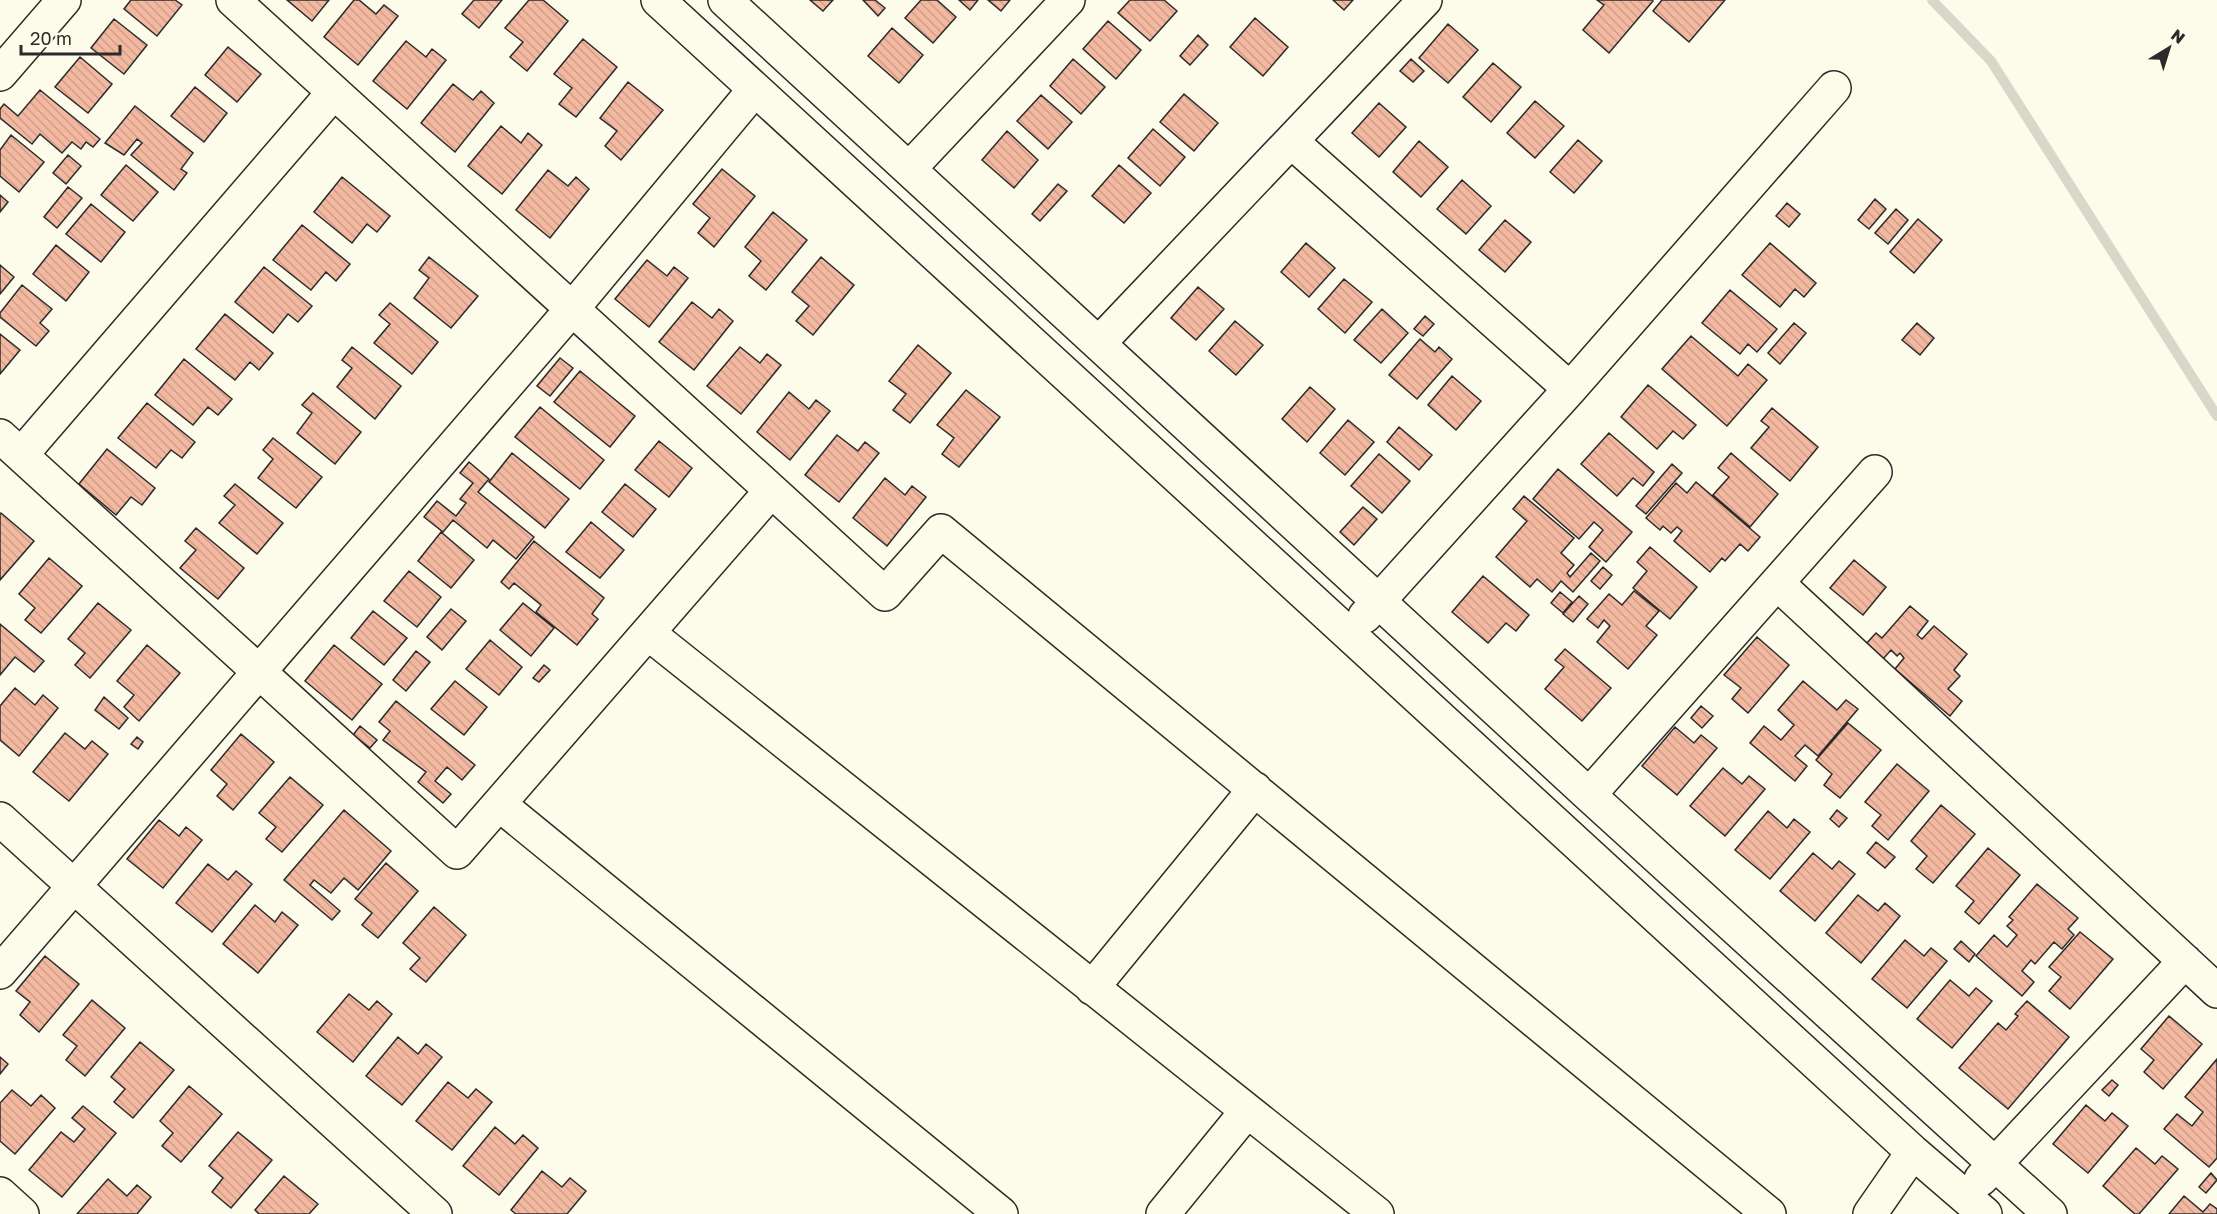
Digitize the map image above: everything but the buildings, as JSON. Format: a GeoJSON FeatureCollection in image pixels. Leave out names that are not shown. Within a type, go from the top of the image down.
{"type":"FeatureCollection","features":[{"type":"Feature","properties":{"kind":"street"},"geometry":{"type":"LineString","coordinates":[[0,74],[64,0]]}},
{"type":"Feature","properties":{"kind":"street"},"geometry":{"type":"LineString","coordinates":[[233,0],[885,594],[941,531],[1768,1214]]}},
{"type":"Feature","properties":{"kind":"street"},"geometry":{"type":"LineString","coordinates":[[658,0],[1913,1152],[1975,1205],[1995,1164],[2185,961]]}},
{"type":"Feature","properties":{"kind":"street"},"geometry":{"type":"LineString","coordinates":[[725,0],[1379,600],[1588,795],[2050,1214]]}},
{"type":"Feature","properties":{"kind":"street"},"geometry":{"type":"LineString","coordinates":[[909,169],[1068,0]]}},
{"type":"Feature","properties":{"kind":"street"},"geometry":{"type":"LineString","coordinates":[[1099,343],[1425,0]]}},
{"type":"Feature","properties":{"kind":"street"},"geometry":{"type":"LineString","coordinates":[[1349,632],[1570,389],[1834,88]]}},
{"type":"Feature","properties":{"kind":"street"},"geometry":{"type":"LineString","coordinates":[[0,972],[572,309],[755,89]]}},
{"type":"Feature","properties":{"kind":"street"},"geometry":{"type":"LineString","coordinates":[[334,92],[10,445],[457,852],[771,491]]}},
{"type":"Feature","properties":{"kind":"street"},"geometry":{"type":"LineString","coordinates":[[1292,142],[1570,389]]}},
{"type":"Feature","properties":{"kind":"street"},"geometry":{"type":"LineString","coordinates":[[1588,795],[1875,472]]}},
{"type":"Feature","properties":{"kind":"street"},"geometry":{"type":"LineString","coordinates":[[1777,583],[2217,991]]}},
{"type":"Feature","properties":{"kind":"street"},"geometry":{"type":"LineString","coordinates":[[648,633],[1377,1214]]}},
{"type":"Feature","properties":{"kind":"street"},"geometry":{"type":"LineString","coordinates":[[1092,988],[1255,789]]}},
{"type":"Feature","properties":{"kind":"street"},"geometry":{"type":"LineString","coordinates":[[499,804],[1001,1214]]}},
{"type":"Feature","properties":{"kind":"street"},"geometry":{"type":"LineString","coordinates":[[0,819],[435,1214]]}},
{"type":"Feature","properties":{"kind":"street"},"geometry":{"type":"LineString","coordinates":[[1163,1214],[1247,1111]]}},
{"type":"Feature","properties":{"kind":"street"},"geometry":{"type":"LineString","coordinates":[[1870,1214],[1913,1152]]}},
{"type":"Feature","properties":{"kind":"street"},"geometry":{"type":"LineString","coordinates":[[0,1194],[22,1214]]}},
{"type":"Feature","properties":{"kind":"waterway"},"geometry":{"type":"LineString","coordinates":[[1932,0],[1991,61],[2217,416]]}}]}
